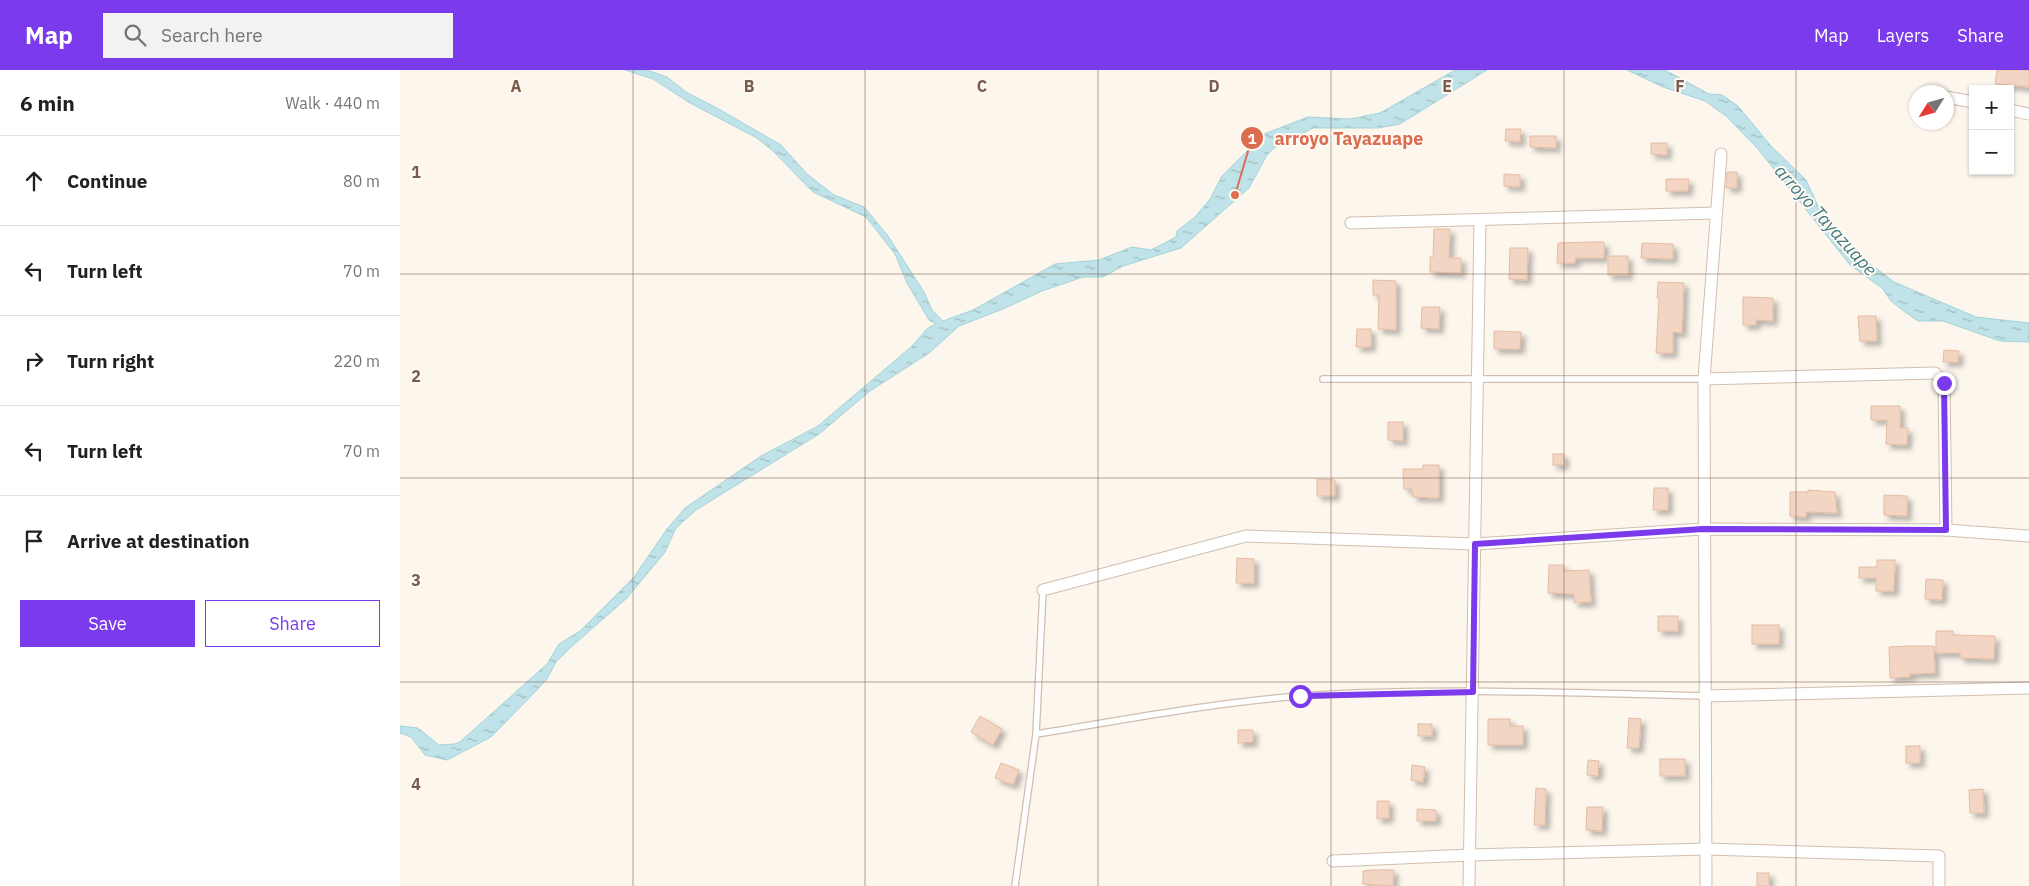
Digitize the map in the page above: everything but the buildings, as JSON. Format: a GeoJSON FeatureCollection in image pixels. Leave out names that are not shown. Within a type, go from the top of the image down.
{"type":"FeatureCollection","features":[{"type":"Feature","properties":{"kind":"street"},"geometry":{"type":"LineString","coordinates":[[1954,98],[1969,101]]}},
{"type":"Feature","properties":{"kind":"street"},"geometry":{"type":"LineString","coordinates":[[2014,111],[2029,114]]}},
{"type":"Feature","properties":{"kind":"street"},"geometry":{"type":"LineString","coordinates":[[1706,886],[1703,529],[1704,378],[1721,154]]}},
{"type":"Feature","properties":{"kind":"street"},"geometry":{"type":"LineString","coordinates":[[1352,223],[1480,221],[1716,213]]}},
{"type":"Feature","properties":{"kind":"street"},"geometry":{"type":"LineString","coordinates":[[1469,886],[1480,221]]}},
{"type":"Feature","properties":{"kind":"street"},"geometry":{"type":"LineString","coordinates":[[1704,378],[1935,373],[1944,383],[1946,530]]}},
{"type":"Feature","properties":{"kind":"street"},"geometry":{"type":"LineString","coordinates":[[1043,590],[1246,536],[1475,544],[1703,529],[1946,530],[2029,536]]}},
{"type":"Feature","properties":{"kind":"street"},"geometry":{"type":"LineString","coordinates":[[1704,696],[2029,688]]}},
{"type":"Feature","properties":{"kind":"street"},"geometry":{"type":"LineString","coordinates":[[1333,861],[1470,854],[1707,849],[1939,856],[1939,886]]}},
{"type":"Feature","properties":{"kind":"lane"},"geometry":{"type":"LineString","coordinates":[[1323,379],[1704,378]]}},
{"type":"Feature","properties":{"kind":"lane"},"geometry":{"type":"LineString","coordinates":[[1015,886],[1036,734],[1043,590]]}},
{"type":"Feature","properties":{"kind":"lane"},"geometry":{"type":"LineString","coordinates":[[1036,734],[1245,702],[1290,697],[1473,692],[1704,696]]}},
{"type":"Feature","properties":{"kind":"water"},"geometry":{"type":"Polygon","coordinates":[[[625,70],[647,70],[667,77],[686,92],[781,145],[807,174],[834,195],[864,207],[888,236],[924,292],[932,310],[943,321],[973,310],[1055,264],[1099,260],[1132,247],[1151,250],[1176,237],[1177,231],[1195,217],[1210,199],[1222,176],[1264,134],[1308,117],[1350,119],[1380,113],[1455,70],[1487,70],[1400,124],[1378,128],[1313,128],[1274,148],[1267,155],[1249,188],[1181,248],[1123,266],[1103,277],[1083,277],[1042,291],[959,326],[929,353],[870,391],[819,434],[696,510],[676,528],[665,552],[627,598],[556,662],[547,679],[491,737],[447,760],[425,755],[411,737],[400,733],[400,726],[418,728],[439,745],[455,744],[461,741],[547,664],[559,644],[580,631],[634,577],[667,529],[685,508],[761,456],[818,426],[911,347],[928,328],[936,324],[929,320],[907,283],[895,254],[866,217],[813,192],[773,151],[757,138],[690,103],[653,79],[625,70]]]}},
{"type":"Feature","properties":{"kind":"water"},"geometry":{"type":"Polygon","coordinates":[[[1627,70],[1665,70],[1709,94],[1722,95],[1738,106],[1771,146],[1806,180],[1819,208],[1860,256],[1894,282],[1976,317],[2029,323],[2029,342],[2000,341],[1943,321],[1918,321],[1891,301],[1882,288],[1850,265],[1758,149],[1726,116],[1705,101],[1663,87],[1627,70]]]}},
{"type":"Feature","properties":{"kind":"place","name":"arroyo Tayazuape"},"geometry":{"type":"Point","coordinates":[1235,195]}},
{"type":"Feature","properties":{"kind":"route"},"geometry":{"type":"LineString","coordinates":[[1300,696],[1473,692],[1475,544],[1703,529],[1946,530],[1944,383]]}}]}
